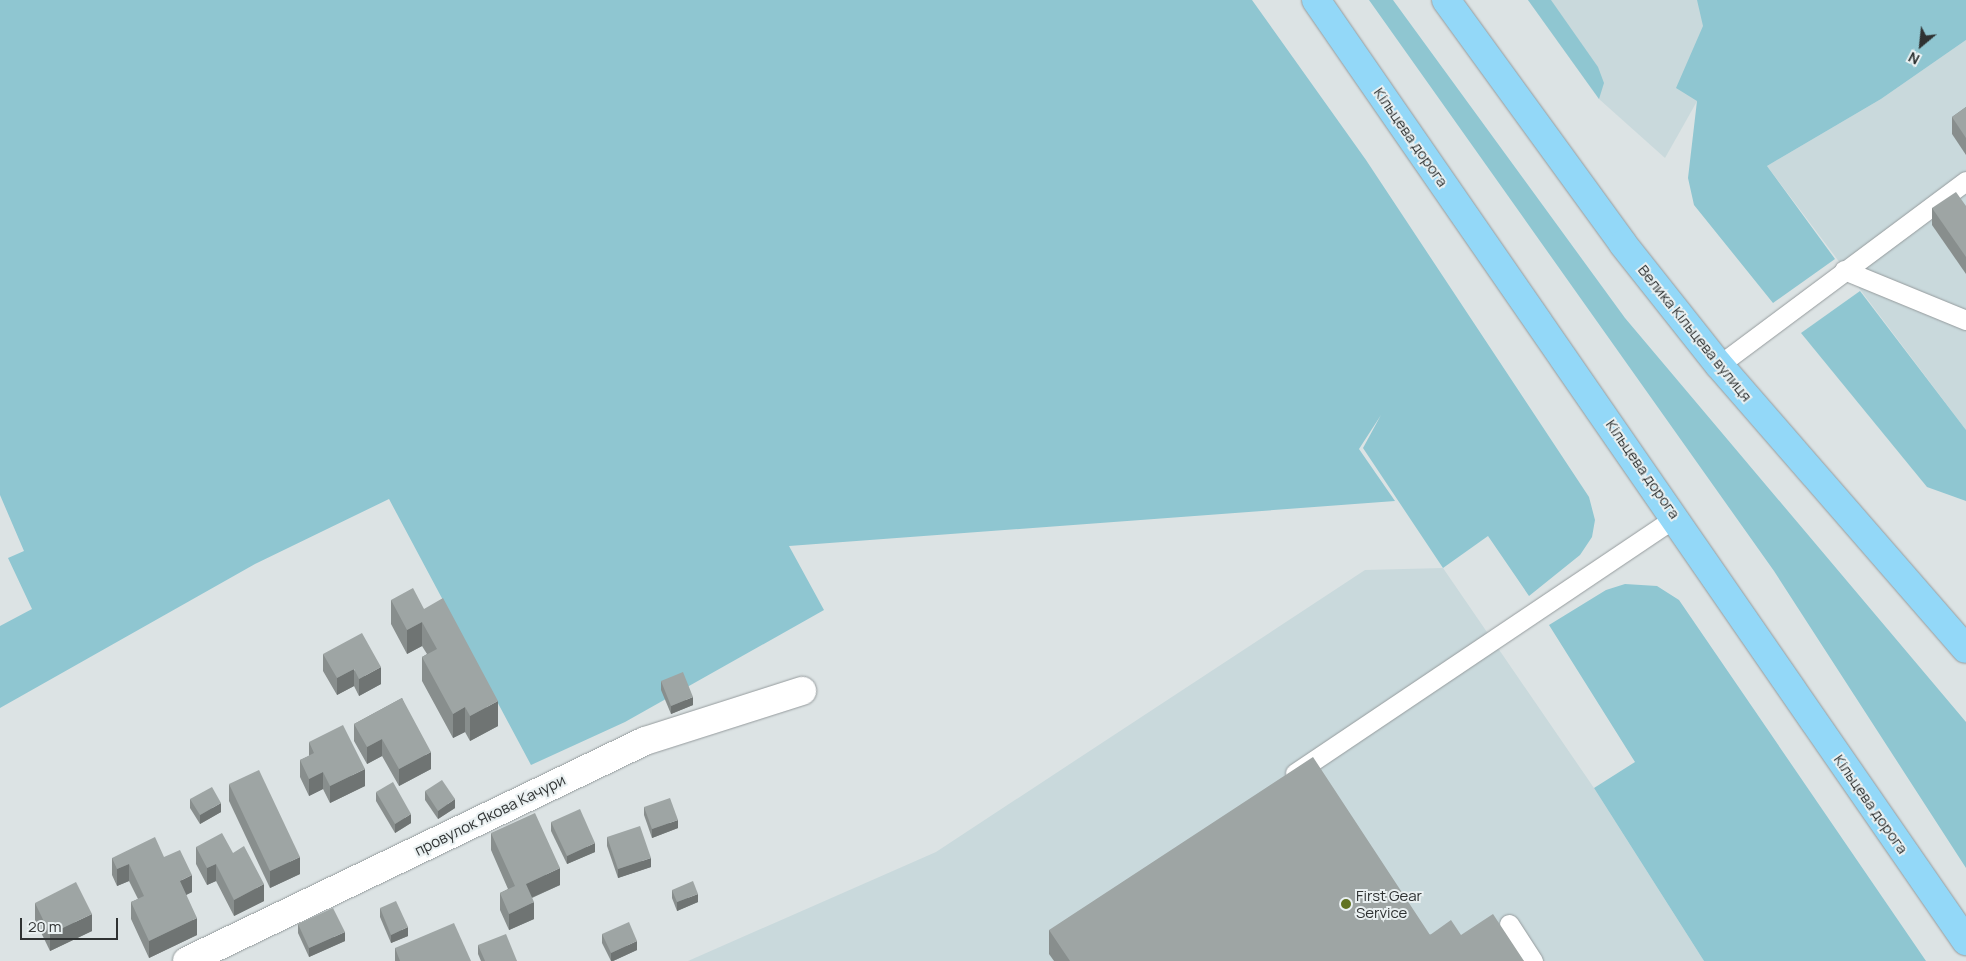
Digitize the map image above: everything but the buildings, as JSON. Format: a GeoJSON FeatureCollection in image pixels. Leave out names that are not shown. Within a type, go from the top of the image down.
{"type":"FeatureCollection","features":[{"type":"Feature","properties":{"kind":"highway","name":"Кільцева дорога"},"geometry":{"type":"LineString","coordinates":[[1316,0],[1676,517],[1966,941]]}},
{"type":"Feature","properties":{"kind":"highway","name":"Велика Кільцева вулиця"},"geometry":{"type":"LineString","coordinates":[[1446,0],[1623,244],[1719,365],[1966,649]]}},
{"type":"Feature","properties":{"kind":"street","name":"провулок Якова Качури"},"geometry":{"type":"LineString","coordinates":[[187,961],[645,742],[802,691]]}},
{"type":"Feature","properties":{"kind":"lane"},"geometry":{"type":"LineString","coordinates":[[1719,365],[1844,270],[1966,181]]}},
{"type":"Feature","properties":{"kind":"lane"},"geometry":{"type":"LineString","coordinates":[[1844,270],[1966,320]]}},
{"type":"Feature","properties":{"kind":"lane"},"geometry":{"type":"LineString","coordinates":[[1278,784],[1676,517]]}},
{"type":"Feature","properties":{"kind":"lane"},"geometry":{"type":"LineString","coordinates":[[1509,924],[1533,961]]}},
{"type":"Feature","properties":{"kind":"shaded area"},"geometry":{"type":"Polygon","coordinates":[[[0,0],[1252,0],[1366,160],[1589,497],[1595,520],[1592,537],[1580,555],[1529,596],[1488,536],[1443,568],[1363,448],[1381,415],[1359,449],[1395,501],[789,546],[824,610],[625,722],[531,765],[389,499],[255,564],[0,708],[0,626],[32,609],[8,558],[24,551],[0,495],[0,0]]]}},
{"type":"Feature","properties":{"kind":"shaded area"},"geometry":{"type":"Polygon","coordinates":[[[1369,0],[1393,0],[1625,318],[1966,722],[1966,868],[1774,571],[1369,0]]]}},
{"type":"Feature","properties":{"kind":"shaded area"},"geometry":{"type":"Polygon","coordinates":[[[1528,0],[1751,0],[1753,2],[1665,158],[1599,99],[1528,0]]]}},
{"type":"Feature","properties":{"kind":"shaded area"},"geometry":{"type":"Polygon","coordinates":[[[1528,0],[1551,0],[1598,67],[1604,83],[1599,99],[1528,0]]]}},
{"type":"Feature","properties":{"kind":"shaded area"},"geometry":{"type":"Polygon","coordinates":[[[1697,0],[1966,0],[1966,40],[1881,99],[1767,166],[1835,259],[1773,303],[1694,205],[1688,178],[1697,101],[1676,88],[1703,26],[1697,0]]]}},
{"type":"Feature","properties":{"kind":"shaded area"},"geometry":{"type":"Polygon","coordinates":[[[1966,40],[1966,430],[1767,166],[1881,99],[1966,40]]]}},
{"type":"Feature","properties":{"kind":"shaded area"},"geometry":{"type":"Polygon","coordinates":[[[1860,291],[1966,430],[1966,501],[1927,487],[1801,333],[1860,291]]]}},
{"type":"Feature","properties":{"kind":"shaded area"},"geometry":{"type":"Polygon","coordinates":[[[1443,568],[1594,788],[1704,961],[688,961],[936,852],[1365,570],[1443,568]]]}},
{"type":"Feature","properties":{"kind":"shaded area"},"geometry":{"type":"Polygon","coordinates":[[[1625,584],[1657,586],[1679,600],[1926,961],[1704,961],[1594,788],[1635,762],[1549,625],[1606,590],[1625,584]]]}},
{"type":"Feature","properties":{"kind":"place","name":"First Gear Service"},"geometry":{"type":"Point","coordinates":[1346,904]}}]}
